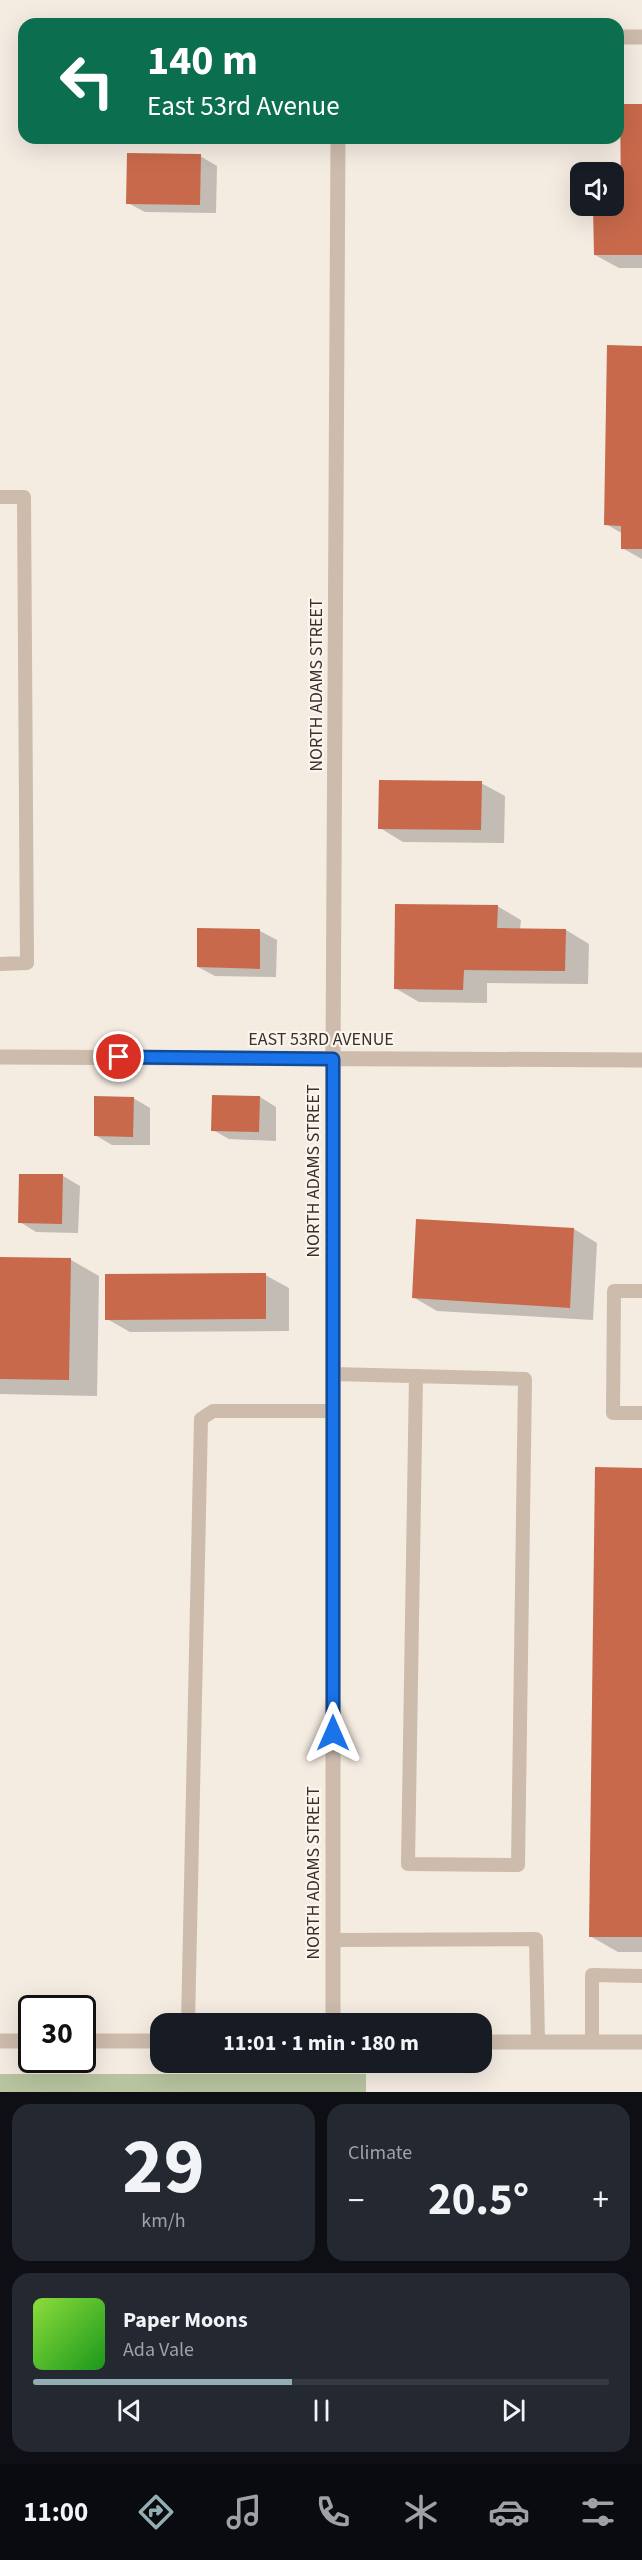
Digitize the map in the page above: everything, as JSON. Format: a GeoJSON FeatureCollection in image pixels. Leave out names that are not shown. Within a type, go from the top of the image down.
{"type":"FeatureCollection","features":[{"type":"Feature","properties":{"kind":"street"},"geometry":{"type":"LineString","coordinates":[[624,37],[642,37]]}},
{"type":"Feature","properties":{"kind":"street","name":"NORTH ADAMS STREET"},"geometry":{"type":"LineString","coordinates":[[333,2013],[333,1059],[338,144]]}},
{"type":"Feature","properties":{"kind":"street","name":"EAST 53RD AVENUE"},"geometry":{"type":"LineString","coordinates":[[0,1057],[642,1060]]}},
{"type":"Feature","properties":{"kind":"street"},"geometry":{"type":"LineString","coordinates":[[0,2041],[18,2041]]}},
{"type":"Feature","properties":{"kind":"street"},"geometry":{"type":"LineString","coordinates":[[96,2041],[150,2041]]}},
{"type":"Feature","properties":{"kind":"street"},"geometry":{"type":"LineString","coordinates":[[492,2042],[642,2042]]}},
{"type":"Feature","properties":{"kind":"lane"},"geometry":{"type":"LineString","coordinates":[[0,497],[24,497],[27,951],[27,963],[0,964]]}},
{"type":"Feature","properties":{"kind":"lane"},"geometry":{"type":"LineString","coordinates":[[642,1291],[614,1291],[613,1413],[642,1413]]}},
{"type":"Feature","properties":{"kind":"lane"},"geometry":{"type":"LineString","coordinates":[[333,1374],[416,1376],[525,1379],[518,1865],[408,1864],[416,1376]]}},
{"type":"Feature","properties":{"kind":"lane"},"geometry":{"type":"LineString","coordinates":[[188,2013],[201,1419],[213,1411],[333,1411]]}},
{"type":"Feature","properties":{"kind":"lane"},"geometry":{"type":"LineString","coordinates":[[333,1940],[536,1939],[538,2042]]}},
{"type":"Feature","properties":{"kind":"lane"},"geometry":{"type":"LineString","coordinates":[[592,2042],[592,1975],[642,1976]]}},
{"type":"Feature","properties":{"kind":"green space"},"geometry":{"type":"Polygon","coordinates":[[[0,2074],[366,2074],[366,2092],[0,2092],[0,2074]]]}},
{"type":"Feature","properties":{"kind":"building"},"geometry":{"type":"Polygon","coordinates":[[[624,104],[642,104],[642,255],[594,255],[593,216],[624,216],[624,162],[621,162],[620,144],[624,144],[624,104]]]}},
{"type":"Feature","properties":{"kind":"building"},"geometry":{"type":"Polygon","coordinates":[[[127,153],[201,154],[200,205],[126,204],[127,153]]]}},
{"type":"Feature","properties":{"kind":"building"},"geometry":{"type":"Polygon","coordinates":[[[607,345],[642,346],[642,549],[621,549],[621,526],[604,525],[607,345]]]}},
{"type":"Feature","properties":{"kind":"building"},"geometry":{"type":"Polygon","coordinates":[[[379,780],[482,781],[481,830],[378,829],[379,780]]]}},
{"type":"Feature","properties":{"kind":"building"},"geometry":{"type":"Polygon","coordinates":[[[395,904],[498,905],[497,928],[566,929],[565,971],[464,970],[463,990],[394,989],[395,904]]]}},
{"type":"Feature","properties":{"kind":"building"},"geometry":{"type":"Polygon","coordinates":[[[197,928],[260,929],[260,969],[197,967],[197,928]]]}},
{"type":"Feature","properties":{"kind":"building"},"geometry":{"type":"Polygon","coordinates":[[[212,1095],[260,1096],[259,1132],[211,1131],[212,1095]]]}},
{"type":"Feature","properties":{"kind":"building"},"geometry":{"type":"Polygon","coordinates":[[[94,1096],[134,1097],[133,1137],[94,1136],[94,1096]]]}},
{"type":"Feature","properties":{"kind":"building"},"geometry":{"type":"Polygon","coordinates":[[[19,1174],[63,1174],[62,1224],[18,1223],[19,1174]]]}},
{"type":"Feature","properties":{"kind":"building"},"geometry":{"type":"Polygon","coordinates":[[[416,1219],[574,1228],[570,1308],[412,1298],[416,1219]]]}},
{"type":"Feature","properties":{"kind":"building"},"geometry":{"type":"Polygon","coordinates":[[[0,1257],[71,1258],[69,1380],[0,1379],[0,1257]]]}},
{"type":"Feature","properties":{"kind":"building"},"geometry":{"type":"Polygon","coordinates":[[[266,1273],[266,1319],[105,1320],[105,1274],[266,1273]]]}},
{"type":"Feature","properties":{"kind":"building"},"geometry":{"type":"Polygon","coordinates":[[[595,1467],[642,1468],[642,1937],[589,1937],[595,1467]]]}},
{"type":"Feature","properties":{"kind":"route"},"geometry":{"type":"LineString","coordinates":[[119,1057],[333,1059],[333,1733]]}}]}
